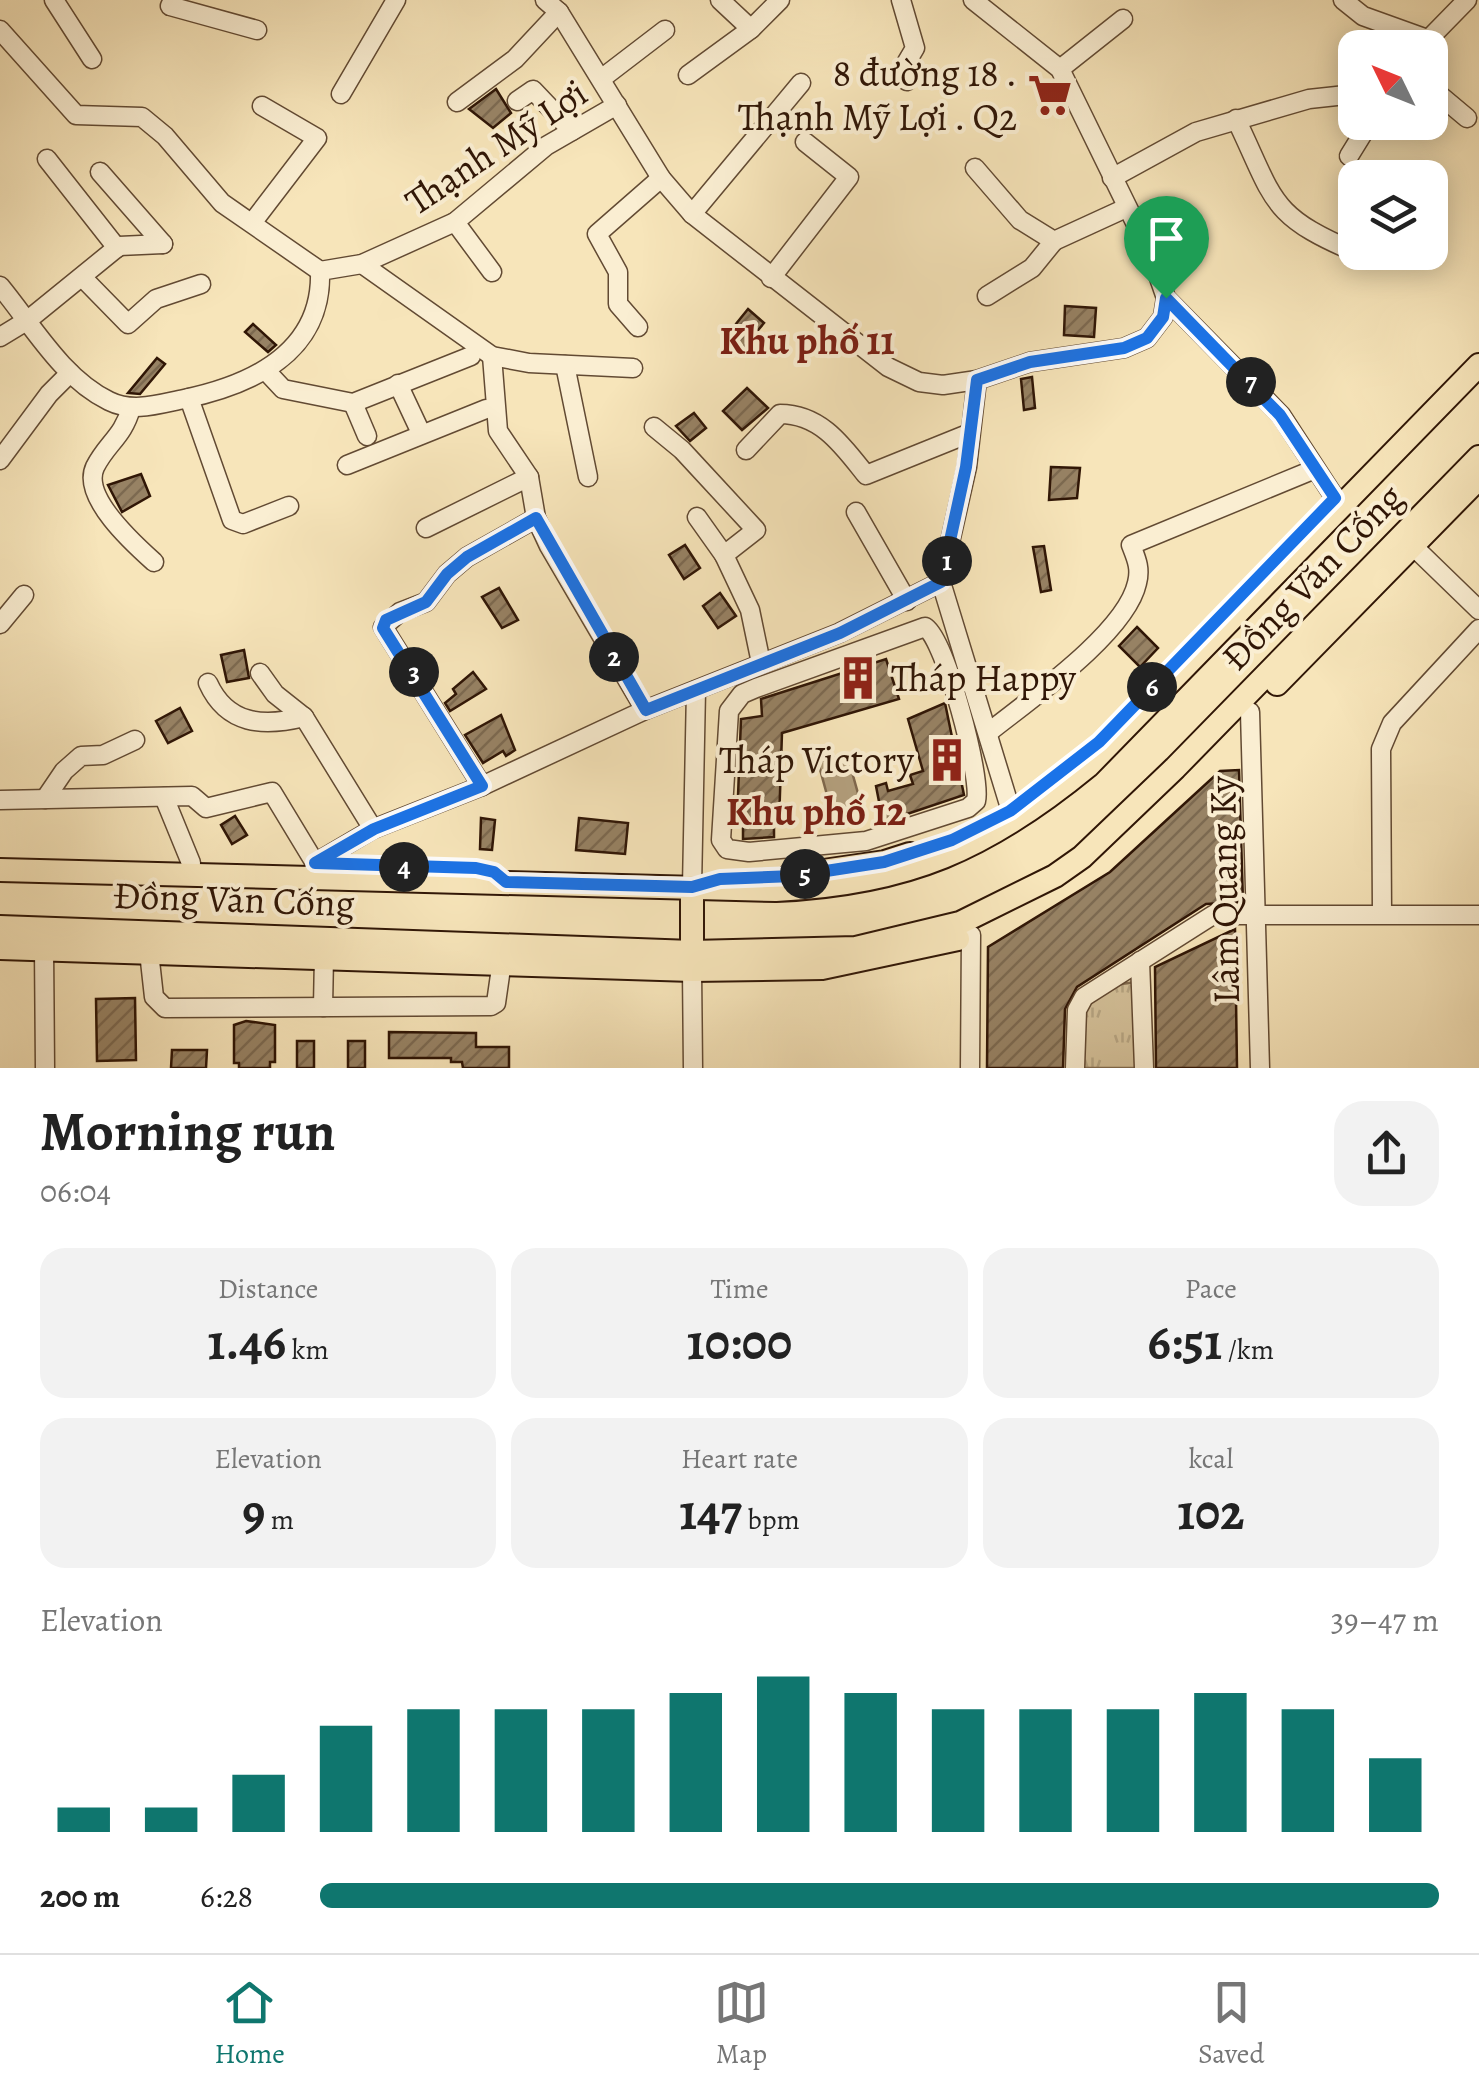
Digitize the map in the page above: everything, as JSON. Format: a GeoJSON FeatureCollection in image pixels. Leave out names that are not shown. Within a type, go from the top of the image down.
{"type":"FeatureCollection","features":[{"type":"Feature","properties":{"kind":"main road","name":"Đồng Văn Cống"},"geometry":{"type":"LineString","coordinates":[[692,887],[720,879],[794,876],[884,862],[952,840],[1010,811],[1099,742],[1479,352]]}},
{"type":"Feature","properties":{"kind":"main road","name":"Đồng Văn Cống"},"geometry":{"type":"LineString","coordinates":[[0,857],[506,882],[776,890],[878,880],[937,861],[1020,821],[1088,766],[1479,365]]}},
{"type":"Feature","properties":{"kind":"main road","name":"Đồng Văn Cống"},"geometry":{"type":"LineString","coordinates":[[0,927],[149,941],[822,968],[971,935],[1070,880],[1121,838],[1479,457]]}},
{"type":"Feature","properties":{"kind":"main road","name":"Đồng Văn Cống"},"geometry":{"type":"LineString","coordinates":[[692,961],[856,948],[960,923],[1030,889],[1082,857],[1415,548],[1479,478]]}},
{"type":"Feature","properties":{"kind":"main road","name":"Đồng Văn Cống"},"geometry":{"type":"LineString","coordinates":[[0,870],[314,871]]}},
{"type":"Feature","properties":{"kind":"main road"},"geometry":{"type":"LineString","coordinates":[[692,887],[692,961]]}},
{"type":"Feature","properties":{"kind":"main road","name":"Đồng Văn Cống"},"geometry":{"type":"LineString","coordinates":[[0,948],[44,949],[149,941]]}},
{"type":"Feature","properties":{"kind":"street"},"geometry":{"type":"LineString","coordinates":[[54,0],[92,58]]}},
{"type":"Feature","properties":{"kind":"street"},"geometry":{"type":"LineString","coordinates":[[172,0],[170,6],[257,30]]}},
{"type":"Feature","properties":{"kind":"street"},"geometry":{"type":"LineString","coordinates":[[340,94],[396,0]]}},
{"type":"Feature","properties":{"kind":"street"},"geometry":{"type":"LineString","coordinates":[[720,0],[751,29]]}},
{"type":"Feature","properties":{"kind":"street"},"geometry":{"type":"LineString","coordinates":[[688,75],[751,29],[780,0]]}},
{"type":"Feature","properties":{"kind":"street"},"geometry":{"type":"LineString","coordinates":[[902,0],[915,48],[899,75],[907,81]]}},
{"type":"Feature","properties":{"kind":"street"},"geometry":{"type":"LineString","coordinates":[[972,0],[1060,69],[1151,255],[1166,298],[1280,415],[1335,498]]}},
{"type":"Feature","properties":{"kind":"street"},"geometry":{"type":"LineString","coordinates":[[1342,0],[1363,16],[1395,30]]}},
{"type":"Feature","properties":{"kind":"street"},"geometry":{"type":"LineString","coordinates":[[1437,30],[1467,0]]}},
{"type":"Feature","properties":{"kind":"street"},"geometry":{"type":"LineString","coordinates":[[458,102],[516,59],[552,6],[661,178],[692,214],[888,367],[919,382],[942,385],[977,380],[1030,362],[1124,348],[1147,338],[1163,317],[1166,298]]}},
{"type":"Feature","properties":{"kind":"street"},"geometry":{"type":"LineString","coordinates":[[1060,69],[1123,19]]}},
{"type":"Feature","properties":{"kind":"street"},"geometry":{"type":"LineString","coordinates":[[0,30],[76,115],[142,117],[166,136],[222,203],[320,271],[311,318],[291,350],[268,372],[190,398],[131,408],[85,388],[0,286]]}},
{"type":"Feature","properties":{"kind":"street"},"geometry":{"type":"LineString","coordinates":[[601,79],[665,30]]}},
{"type":"Feature","properties":{"kind":"street"},"geometry":{"type":"LineString","coordinates":[[692,214],[801,82]]}},
{"type":"Feature","properties":{"kind":"street"},"geometry":{"type":"LineString","coordinates":[[517,101],[533,90],[572,131]]}},
{"type":"Feature","properties":{"kind":"street"},"geometry":{"type":"LineString","coordinates":[[1112,178],[1196,132],[1310,99],[1338,96]]}},
{"type":"Feature","properties":{"kind":"street"},"geometry":{"type":"LineString","coordinates":[[1448,102],[1467,118]]}},
{"type":"Feature","properties":{"kind":"street","name":"Thạnh Mỹ Lợi"},"geometry":{"type":"LineString","coordinates":[[320,271],[362,264],[455,222],[546,146],[617,105]]}},
{"type":"Feature","properties":{"kind":"street"},"geometry":{"type":"LineString","coordinates":[[252,223],[317,138],[262,106]]}},
{"type":"Feature","properties":{"kind":"street"},"geometry":{"type":"LineString","coordinates":[[1236,120],[1264,181],[1288,218],[1338,243]]}},
{"type":"Feature","properties":{"kind":"street"},"geometry":{"type":"LineString","coordinates":[[1349,156],[1359,140]]}},
{"type":"Feature","properties":{"kind":"street"},"geometry":{"type":"LineString","coordinates":[[770,278],[849,178],[806,142]]}},
{"type":"Feature","properties":{"kind":"street"},"geometry":{"type":"LineString","coordinates":[[47,159],[116,248]]}},
{"type":"Feature","properties":{"kind":"street"},"geometry":{"type":"LineString","coordinates":[[975,168],[1020,220],[1054,242]]}},
{"type":"Feature","properties":{"kind":"street"},"geometry":{"type":"LineString","coordinates":[[0,336],[28,320],[116,248],[130,242],[163,244],[100,172]]}},
{"type":"Feature","properties":{"kind":"street"},"geometry":{"type":"LineString","coordinates":[[638,327],[618,304],[618,272],[597,234],[661,178]]}},
{"type":"Feature","properties":{"kind":"street"},"geometry":{"type":"LineString","coordinates":[[987,296],[1032,268],[1054,242],[1126,208]]}},
{"type":"Feature","properties":{"kind":"street"},"geometry":{"type":"LineString","coordinates":[[455,222],[492,272]]}},
{"type":"Feature","properties":{"kind":"street"},"geometry":{"type":"LineString","coordinates":[[362,264],[492,356],[632,368]]}},
{"type":"Feature","properties":{"kind":"street"},"geometry":{"type":"LineString","coordinates":[[82,277],[128,324],[156,299],[201,284]]}},
{"type":"Feature","properties":{"kind":"street"},"geometry":{"type":"LineString","coordinates":[[268,372],[283,389],[354,403],[471,356]]}},
{"type":"Feature","properties":{"kind":"street"},"geometry":{"type":"LineString","coordinates":[[492,356],[498,431],[529,477],[536,518],[646,710]]}},
{"type":"Feature","properties":{"kind":"street"},"geometry":{"type":"LineString","coordinates":[[564,365],[588,476]]}},
{"type":"Feature","properties":{"kind":"street"},"geometry":{"type":"LineString","coordinates":[[0,460],[48,394],[70,373]]}},
{"type":"Feature","properties":{"kind":"street"},"geometry":{"type":"LineString","coordinates":[[977,380],[941,582],[1010,811]]}},
{"type":"Feature","properties":{"kind":"street"},"geometry":{"type":"LineString","coordinates":[[398,384],[421,433]]}},
{"type":"Feature","properties":{"kind":"street"},"geometry":{"type":"LineString","coordinates":[[190,398],[232,520],[243,524],[289,506]]}},
{"type":"Feature","properties":{"kind":"street"},"geometry":{"type":"LineString","coordinates":[[354,403],[367,436]]}},
{"type":"Feature","properties":{"kind":"street"},"geometry":{"type":"LineString","coordinates":[[131,408],[125,432],[96,466],[94,478],[111,522],[154,562]]}},
{"type":"Feature","properties":{"kind":"street"},"geometry":{"type":"LineString","coordinates":[[347,465],[486,409]]}},
{"type":"Feature","properties":{"kind":"street"},"geometry":{"type":"LineString","coordinates":[[746,450],[780,414],[795,414],[834,436],[866,475],[970,433]]}},
{"type":"Feature","properties":{"kind":"street"},"geometry":{"type":"LineString","coordinates":[[654,428],[682,450],[756,530],[724,555]]}},
{"type":"Feature","properties":{"kind":"street"},"geometry":{"type":"LineString","coordinates":[[989,732],[1092,645],[1124,610],[1137,586],[1139,566],[1131,545],[1315,469]]}},
{"type":"Feature","properties":{"kind":"street"},"geometry":{"type":"LineString","coordinates":[[426,528],[529,477]]}},
{"type":"Feature","properties":{"kind":"street"},"geometry":{"type":"LineString","coordinates":[[856,512],[907,601]]}},
{"type":"Feature","properties":{"kind":"street"},"geometry":{"type":"LineString","coordinates":[[697,517],[724,555],[750,610],[761,663]]}},
{"type":"Feature","properties":{"kind":"street"},"geometry":{"type":"LineString","coordinates":[[482,786],[383,628],[386,620],[426,602],[447,574],[467,557],[536,518]]}},
{"type":"Feature","properties":{"kind":"street"},"geometry":{"type":"LineString","coordinates":[[1415,548],[1479,610]]}},
{"type":"Feature","properties":{"kind":"street"},"geometry":{"type":"LineString","coordinates":[[0,800],[192,796],[206,808],[272,792],[314,871],[374,829],[907,601],[941,582]]}},
{"type":"Feature","properties":{"kind":"street"},"geometry":{"type":"LineString","coordinates":[[0,624],[24,594]]}},
{"type":"Feature","properties":{"kind":"street"},"geometry":{"type":"LineString","coordinates":[[920,627],[936,635],[978,794],[968,808],[866,842],[733,852],[721,840],[727,722],[736,700],[756,688],[920,627]]}},
{"type":"Feature","properties":{"kind":"street"},"geometry":{"type":"LineString","coordinates":[[1382,912],[1381,749],[1392,723],[1479,629]]}},
{"type":"Feature","properties":{"kind":"street"},"geometry":{"type":"LineString","coordinates":[[945,662],[966,656]]}},
{"type":"Feature","properties":{"kind":"street"},"geometry":{"type":"LineString","coordinates":[[260,673],[274,694],[304,717],[374,829]]}},
{"type":"Feature","properties":{"kind":"street"},"geometry":{"type":"LineString","coordinates":[[208,683],[216,702],[240,717],[272,725],[304,717]]}},
{"type":"Feature","properties":{"kind":"street"},"geometry":{"type":"LineString","coordinates":[[692,887],[696,690]]}},
{"type":"Feature","properties":{"kind":"street","name":"Lâm Quang Ky"},"geometry":{"type":"LineString","coordinates":[[1246,705],[1260,1068]]}},
{"type":"Feature","properties":{"kind":"street"},"geometry":{"type":"LineString","coordinates":[[698,722],[727,722]]}},
{"type":"Feature","properties":{"kind":"street"},"geometry":{"type":"LineString","coordinates":[[45,799],[64,771],[81,756],[103,755],[136,740]]}},
{"type":"Feature","properties":{"kind":"street"},"geometry":{"type":"LineString","coordinates":[[976,778],[999,772]]}},
{"type":"Feature","properties":{"kind":"street"},"geometry":{"type":"LineString","coordinates":[[164,796],[191,864]]}},
{"type":"Feature","properties":{"kind":"street"},"geometry":{"type":"LineString","coordinates":[[693,810],[722,810]]}},
{"type":"Feature","properties":{"kind":"street"},"geometry":{"type":"LineString","coordinates":[[1075,1068],[1077,1010],[1084,997],[1213,914],[1479,915]]}},
{"type":"Feature","properties":{"kind":"street"},"geometry":{"type":"LineString","coordinates":[[970,1068],[971,935]]}},
{"type":"Feature","properties":{"kind":"street"},"geometry":{"type":"LineString","coordinates":[[149,941],[154,997],[165,1008],[491,1006],[496,1003],[502,953]]}},
{"type":"Feature","properties":{"kind":"street"},"geometry":{"type":"LineString","coordinates":[[323,1007],[324,946]]}},
{"type":"Feature","properties":{"kind":"street"},"geometry":{"type":"LineString","coordinates":[[44,949],[44,1068]]}},
{"type":"Feature","properties":{"kind":"street"},"geometry":{"type":"LineString","coordinates":[[692,961],[693,1068]]}},
{"type":"Feature","properties":{"kind":"street"},"geometry":{"type":"LineString","coordinates":[[1140,961],[1144,1068]]}},
{"type":"Feature","properties":{"kind":"green space"},"geometry":{"type":"Polygon","coordinates":[[[1136,982],[1139,1068],[1081,1068],[1081,1009],[1114,985],[1136,982]]]}},
{"type":"Feature","properties":{"kind":"shaded area"},"geometry":{"type":"Polygon","coordinates":[[[847,754],[864,815],[835,824],[818,762],[847,754]]]}},
{"type":"Feature","properties":{"kind":"building"},"geometry":{"type":"Polygon","coordinates":[[[496,89],[511,113],[493,128],[469,109],[496,89]]]}},
{"type":"Feature","properties":{"kind":"building"},"geometry":{"type":"Polygon","coordinates":[[[1065,306],[1096,308],[1094,337],[1064,335],[1065,306]]]}},
{"type":"Feature","properties":{"kind":"building"},"geometry":{"type":"Polygon","coordinates":[[[748,309],[764,323],[743,348],[727,335],[748,309]]]}},
{"type":"Feature","properties":{"kind":"building"},"geometry":{"type":"Polygon","coordinates":[[[253,324],[276,345],[268,352],[245,332],[253,324]]]}},
{"type":"Feature","properties":{"kind":"building"},"geometry":{"type":"Polygon","coordinates":[[[157,358],[165,364],[140,394],[128,393],[157,358]]]}},
{"type":"Feature","properties":{"kind":"building"},"geometry":{"type":"Polygon","coordinates":[[[1032,377],[1035,408],[1024,410],[1021,379],[1032,377]]]}},
{"type":"Feature","properties":{"kind":"building"},"geometry":{"type":"Polygon","coordinates":[[[747,388],[768,408],[742,430],[723,411],[747,388]]]}},
{"type":"Feature","properties":{"kind":"building"},"geometry":{"type":"Polygon","coordinates":[[[694,413],[706,428],[690,441],[676,426],[694,413]]]}},
{"type":"Feature","properties":{"kind":"building"},"geometry":{"type":"Polygon","coordinates":[[[1051,467],[1080,468],[1077,498],[1049,500],[1051,467]]]}},
{"type":"Feature","properties":{"kind":"building"},"geometry":{"type":"Polygon","coordinates":[[[141,474],[150,496],[122,512],[108,485],[141,474]]]}},
{"type":"Feature","properties":{"kind":"building"},"geometry":{"type":"Polygon","coordinates":[[[685,545],[700,568],[684,579],[669,555],[685,545]]]}},
{"type":"Feature","properties":{"kind":"building"},"geometry":{"type":"Polygon","coordinates":[[[1044,546],[1051,590],[1041,592],[1033,547],[1044,546]]]}},
{"type":"Feature","properties":{"kind":"building"},"geometry":{"type":"Polygon","coordinates":[[[499,588],[518,620],[502,628],[482,597],[499,588]]]}},
{"type":"Feature","properties":{"kind":"building"},"geometry":{"type":"Polygon","coordinates":[[[720,593],[736,616],[718,628],[703,606],[720,593]]]}},
{"type":"Feature","properties":{"kind":"building"},"geometry":{"type":"Polygon","coordinates":[[[1137,627],[1158,648],[1140,667],[1119,646],[1137,627]]]}},
{"type":"Feature","properties":{"kind":"building"},"geometry":{"type":"Polygon","coordinates":[[[244,650],[249,678],[227,682],[221,655],[244,650]]]}},
{"type":"Feature","properties":{"kind":"building"},"geometry":{"type":"Polygon","coordinates":[[[886,659],[899,699],[782,733],[779,823],[774,822],[774,837],[743,839],[743,822],[737,822],[741,719],[762,716],[761,699],[886,659]]]}},
{"type":"Feature","properties":{"kind":"building"},"geometry":{"type":"Polygon","coordinates":[[[473,672],[486,689],[450,711],[445,703],[456,694],[453,689],[473,672]]]}},
{"type":"Feature","properties":{"kind":"building","name":"Tháp Victory"},"geometry":{"type":"Polygon","coordinates":[[[945,703],[964,795],[883,822],[876,786],[886,783],[888,791],[913,784],[910,775],[923,771],[908,719],[945,703]]]}},
{"type":"Feature","properties":{"kind":"building"},"geometry":{"type":"Polygon","coordinates":[[[180,708],[192,731],[168,743],[156,721],[180,708]]]}},
{"type":"Feature","properties":{"kind":"building"},"geometry":{"type":"Polygon","coordinates":[[[501,715],[515,750],[506,756],[503,751],[483,763],[465,735],[501,715]]]}},
{"type":"Feature","properties":{"kind":"building"},"geometry":{"type":"Polygon","coordinates":[[[1239,770],[1243,902],[1206,904],[1077,987],[1065,1009],[1063,1068],[987,1068],[988,947],[1110,872],[1220,771],[1239,770]]]}},
{"type":"Feature","properties":{"kind":"building"},"geometry":{"type":"Polygon","coordinates":[[[235,816],[247,835],[232,844],[221,825],[235,816]]]}},
{"type":"Feature","properties":{"kind":"building"},"geometry":{"type":"Polygon","coordinates":[[[481,818],[495,820],[492,850],[480,849],[481,818]]]}},
{"type":"Feature","properties":{"kind":"building"},"geometry":{"type":"Polygon","coordinates":[[[579,818],[628,823],[625,854],[576,850],[579,818]]]}},
{"type":"Feature","properties":{"kind":"building"},"geometry":{"type":"Polygon","coordinates":[[[1235,929],[1237,1068],[1156,1068],[1155,967],[1235,929]]]}},
{"type":"Feature","properties":{"kind":"building"},"geometry":{"type":"Polygon","coordinates":[[[135,998],[136,1060],[97,1061],[96,999],[135,998]]]}},
{"type":"Feature","properties":{"kind":"building"},"geometry":{"type":"Polygon","coordinates":[[[246,1021],[275,1025],[275,1062],[270,1062],[270,1068],[239,1068],[239,1063],[234,1063],[234,1025],[246,1021]]]}},
{"type":"Feature","properties":{"kind":"building"},"geometry":{"type":"Polygon","coordinates":[[[389,1032],[476,1033],[476,1047],[509,1047],[509,1068],[463,1068],[462,1062],[451,1062],[451,1058],[389,1058],[389,1032]]]}},
{"type":"Feature","properties":{"kind":"building"},"geometry":{"type":"Polygon","coordinates":[[[297,1041],[314,1041],[314,1068],[297,1068],[297,1041]]]}},
{"type":"Feature","properties":{"kind":"building"},"geometry":{"type":"Polygon","coordinates":[[[348,1041],[365,1041],[365,1068],[348,1068],[348,1041]]]}},
{"type":"Feature","properties":{"kind":"building"},"geometry":{"type":"Polygon","coordinates":[[[172,1050],[207,1050],[206,1068],[171,1068],[172,1050]]]}},
{"type":"Feature","properties":{"kind":"place","name":"8 đường 18 . Thạnh Mỹ Lợi . Q2"},"geometry":{"type":"Point","coordinates":[1050,95]}},
{"type":"Feature","properties":{"kind":"place","name":"Tháp Happy"},"geometry":{"type":"Point","coordinates":[858,678]}},
{"type":"Feature","properties":{"kind":"place","name":"Tháp Victory"},"geometry":{"type":"Point","coordinates":[947,760]}},
{"type":"Feature","properties":{"kind":"district","name":"Khu phố 11"},"geometry":{"type":"Point","coordinates":[807,340]}},
{"type":"Feature","properties":{"kind":"district","name":"Khu phố 12"},"geometry":{"type":"Point","coordinates":[816,811]}},
{"type":"Feature","properties":{"kind":"route"},"geometry":{"type":"LineString","coordinates":[[1166,298],[1280,415],[1335,498],[1099,742],[1010,811],[952,840],[884,862],[794,876],[720,879],[692,887],[506,882],[494,872],[476,868],[315,863],[374,829],[482,786],[410,665],[383,628],[386,620],[426,602],[447,574],[467,557],[536,518],[646,710],[840,633],[941,582],[966,467],[977,380],[1030,362],[1124,348],[1147,338],[1163,317],[1166,298]]}}]}
